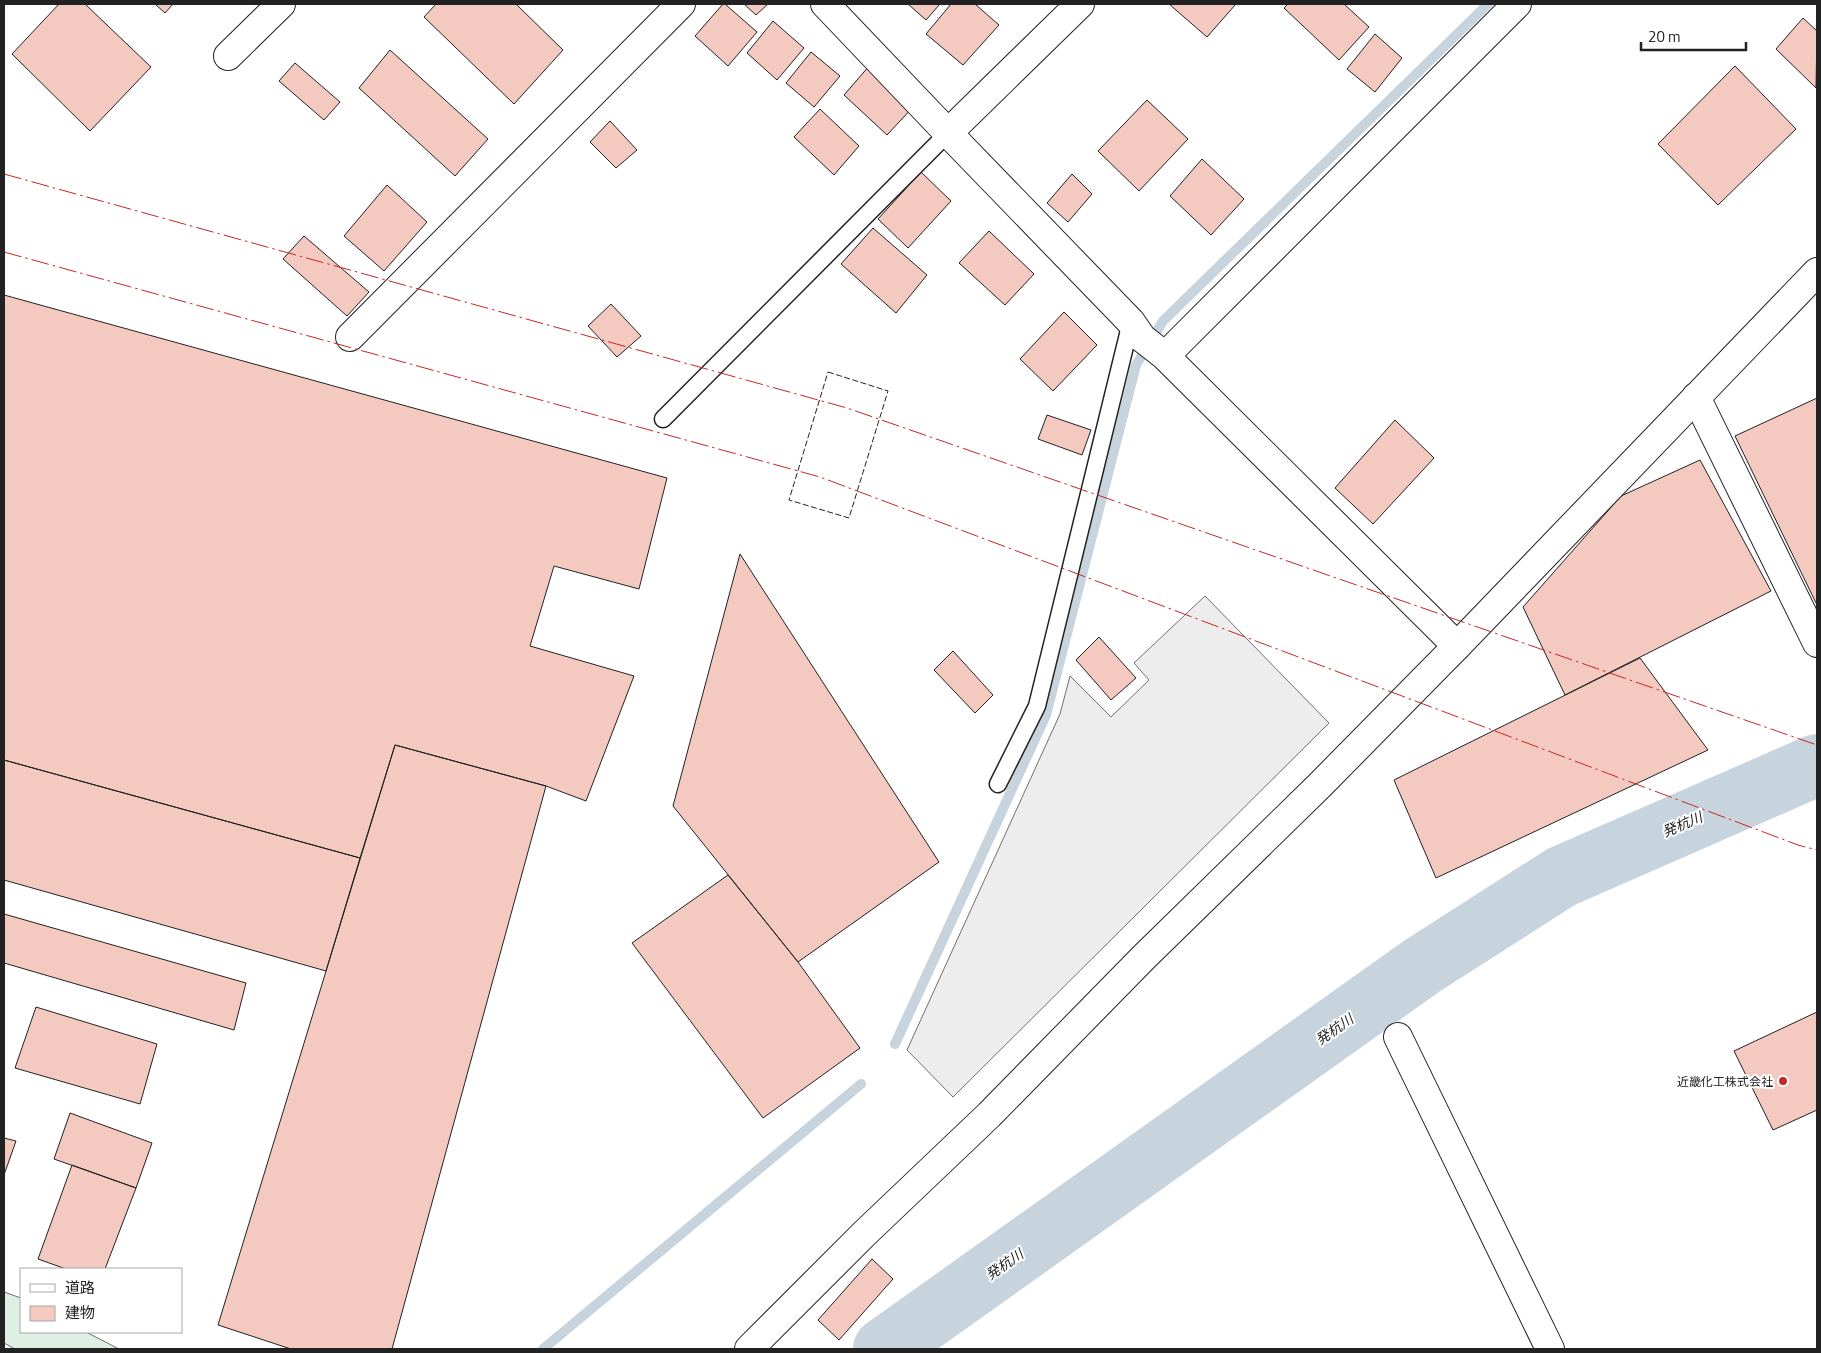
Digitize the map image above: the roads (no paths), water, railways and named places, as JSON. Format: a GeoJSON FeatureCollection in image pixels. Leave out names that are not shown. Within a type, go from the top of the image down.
{"type":"FeatureCollection","features":[{"type":"Feature","properties":{"kind":"street"},"geometry":{"type":"LineString","coordinates":[[228,56],[281,4]]}},
{"type":"Feature","properties":{"kind":"street"},"geometry":{"type":"LineString","coordinates":[[350,337],[681,4]]}},
{"type":"Feature","properties":{"kind":"street"},"geometry":{"type":"LineString","coordinates":[[825,4],[1147,341],[1457,646]]}},
{"type":"Feature","properties":{"kind":"street"},"geometry":{"type":"LineString","coordinates":[[948,133],[1080,4]]}},
{"type":"Feature","properties":{"kind":"street"},"geometry":{"type":"LineString","coordinates":[[1147,341],[1517,4]]}},
{"type":"Feature","properties":{"kind":"street"},"geometry":{"type":"LineString","coordinates":[[749,1349],[865,1233],[989,1115],[1144,957],[1457,646],[1817,272]]}},
{"type":"Feature","properties":{"kind":"street"},"geometry":{"type":"LineString","coordinates":[[1696,397],[1817,643]]}},
{"type":"Feature","properties":{"kind":"street"},"geometry":{"type":"LineString","coordinates":[[1398,1037],[1550,1349]]}},
{"type":"Feature","properties":{"kind":"lane"},"geometry":{"type":"LineString","coordinates":[[663,419],[948,133]]}},
{"type":"Feature","properties":{"kind":"lane"},"geometry":{"type":"LineString","coordinates":[[998,784],[1037,706],[1147,341]]}},
{"type":"Feature","properties":{"kind":"waterway"},"geometry":{"type":"LineString","coordinates":[[895,1044],[1046,715],[1136,365],[1163,321],[1488,4]]}},
{"type":"Feature","properties":{"kind":"waterway","name":"発杭川"},"geometry":{"type":"LineString","coordinates":[[884,1349],[1422,966],[1561,877],[1817,765]]}},
{"type":"Feature","properties":{"kind":"waterway"},"geometry":{"type":"LineString","coordinates":[[543,1349],[861,1084]]}},
{"type":"Feature","properties":{"kind":"place","name":"近畿化工株式会社"},"geometry":{"type":"Point","coordinates":[1783,1081]}}]}
